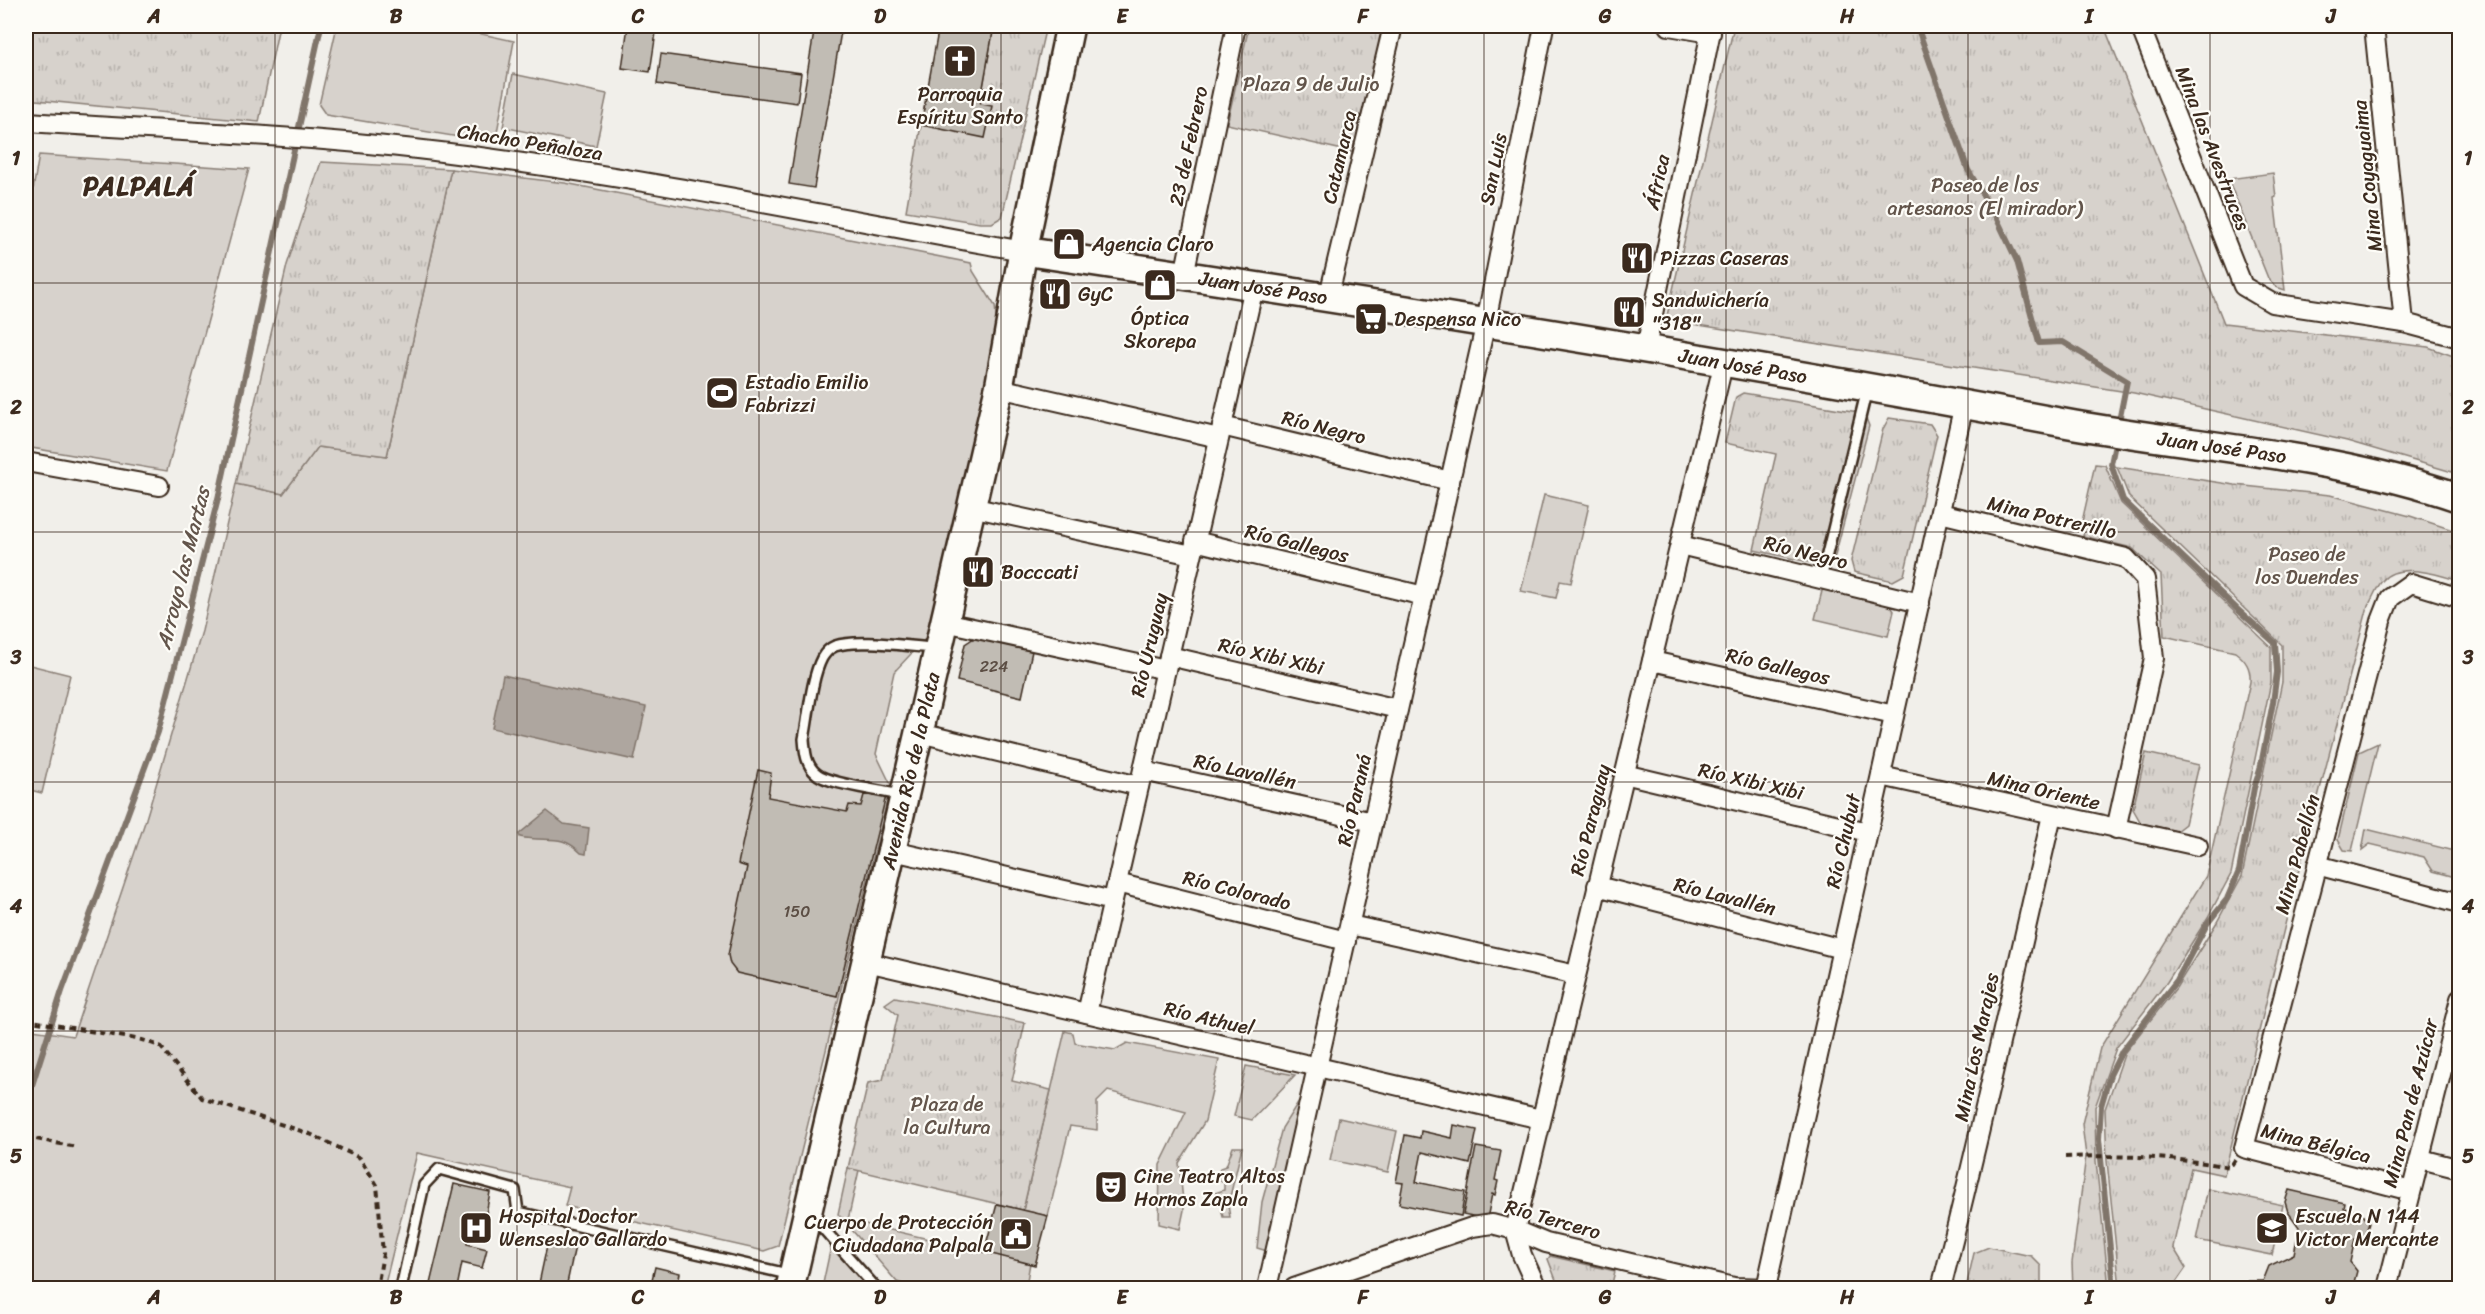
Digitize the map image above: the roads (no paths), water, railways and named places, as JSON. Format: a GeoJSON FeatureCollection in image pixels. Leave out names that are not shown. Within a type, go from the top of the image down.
{"type":"FeatureCollection","features":[{"type":"Feature","properties":{"kind":"main road","name":"Avenida Río de la Plata"},"geometry":{"type":"LineString","coordinates":[[791,1282],[999,388],[1023,251],[1070,26]]}},
{"type":"Feature","properties":{"kind":"main road","name":"Juan José Paso"},"geometry":{"type":"LineString","coordinates":[[1023,251],[1646,348],[2088,427],[2330,465],[2404,480],[2460,498]]}},
{"type":"Feature","properties":{"kind":"street","name":"23 de Febrero"},"geometry":{"type":"LineString","coordinates":[[1184,275],[1236,26]]}},
{"type":"Feature","properties":{"kind":"street","name":"Catamarca"},"geometry":{"type":"LineString","coordinates":[[1328,299],[1393,26]]}},
{"type":"Feature","properties":{"kind":"street","name":"San Luis"},"geometry":{"type":"LineString","coordinates":[[1486,322],[1544,26]]}},
{"type":"Feature","properties":{"kind":"street"},"geometry":{"type":"LineString","coordinates":[[1669,26],[1711,29]]}},
{"type":"Feature","properties":{"kind":"street","name":"Mina las Avestruces"},"geometry":{"type":"LineString","coordinates":[[2140,26],[2243,286],[2272,303],[2404,323]]}},
{"type":"Feature","properties":{"kind":"street","name":"Mina Coyaguaima"},"geometry":{"type":"LineString","coordinates":[[2374,26],[2404,323]]}},
{"type":"Feature","properties":{"kind":"street","name":"África"},"geometry":{"type":"LineString","coordinates":[[1646,348],[1711,29]]}},
{"type":"Feature","properties":{"kind":"street","name":"Chacho Peñaloza"},"geometry":{"type":"LineString","coordinates":[[26,122],[321,140],[448,153],[586,173],[1023,251]]}},
{"type":"Feature","properties":{"kind":"street","name":"Río Uruguay"},"geometry":{"type":"LineString","coordinates":[[1087,1013],[1254,287]]}},
{"type":"Feature","properties":{"kind":"street","name":"Río Paraná"},"geometry":{"type":"LineString","coordinates":[[1267,1288],[1486,322]]}},
{"type":"Feature","properties":{"kind":"street"},"geometry":{"type":"LineString","coordinates":[[2404,323],[2460,338]]}},
{"type":"Feature","properties":{"kind":"street","name":"Río Paraguay"},"geometry":{"type":"LineString","coordinates":[[1515,1230],[1724,361]]}},
{"type":"Feature","properties":{"kind":"street","name":"Río Negro"},"geometry":{"type":"LineString","coordinates":[[999,388],[1450,481]]}},
{"type":"Feature","properties":{"kind":"street","name":"Río Chubut"},"geometry":{"type":"LineString","coordinates":[[1767,1288],[1964,404]]}},
{"type":"Feature","properties":{"kind":"street"},"geometry":{"type":"LineString","coordinates":[[26,462],[159,486]]}},
{"type":"Feature","properties":{"kind":"street","name":"Río Gallegos"},"geometry":{"type":"LineString","coordinates":[[971,507],[1194,548],[1424,596]]}},
{"type":"Feature","properties":{"kind":"street","name":"Mina Potrerillo"},"geometry":{"type":"LineString","coordinates":[[1940,513],[2126,558],[2145,579],[2154,658],[2116,829]]}},
{"type":"Feature","properties":{"kind":"street","name":"Río Negro"},"geometry":{"type":"LineString","coordinates":[[1680,545],[1920,603]]}},
{"type":"Feature","properties":{"kind":"street","name":"Mina Pabellón"},"geometry":{"type":"LineString","coordinates":[[2244,1148],[2380,621],[2390,598],[2411,583],[2460,598]]}},
{"type":"Feature","properties":{"kind":"street","name":"Río Xibi Xibi"},"geometry":{"type":"LineString","coordinates":[[945,622],[1398,709]]}},
{"type":"Feature","properties":{"kind":"street","name":"Río Gallegos"},"geometry":{"type":"LineString","coordinates":[[1652,661],[1894,715]]}},
{"type":"Feature","properties":{"kind":"street","name":"Río Lavallén"},"geometry":{"type":"LineString","coordinates":[[920,733],[1372,822]]}},
{"type":"Feature","properties":{"kind":"street","name":"Río Xibi Xibi"},"geometry":{"type":"LineString","coordinates":[[1624,774],[1868,832]]}},
{"type":"Feature","properties":{"kind":"street","name":"Mina Oriente"},"geometry":{"type":"LineString","coordinates":[[1881,776],[2198,846]]}},
{"type":"Feature","properties":{"kind":"street","name":"Mina Los Marajes"},"geometry":{"type":"LineString","coordinates":[[1941,1288],[1978,1147],[2052,815]]}},
{"type":"Feature","properties":{"kind":"street","name":"Río Colorado"},"geometry":{"type":"LineString","coordinates":[[892,851],[1576,975]]}},
{"type":"Feature","properties":{"kind":"street"},"geometry":{"type":"LineString","coordinates":[[2317,865],[2460,903]]}},
{"type":"Feature","properties":{"kind":"street","name":"Río Lavallén"},"geometry":{"type":"LineString","coordinates":[[1597,886],[1842,949]]}},
{"type":"Feature","properties":{"kind":"street","name":"Río Athuel"},"geometry":{"type":"LineString","coordinates":[[867,962],[1541,1119]]}},
{"type":"Feature","properties":{"kind":"street","name":"Mina Pan de Azúcar"},"geometry":{"type":"LineString","coordinates":[[2387,1288],[2460,999]]}},
{"type":"Feature","properties":{"kind":"street","name":"Mina Bélgica"},"geometry":{"type":"LineString","coordinates":[[2244,1148],[2411,1191]]}},
{"type":"Feature","properties":{"kind":"street"},"geometry":{"type":"LineString","coordinates":[[2421,1159],[2460,1169]]}},
{"type":"Feature","properties":{"kind":"street","name":"Río Tercero"},"geometry":{"type":"LineString","coordinates":[[1294,1288],[1472,1227],[1492,1224],[1515,1230],[1546,1244],[1676,1278],[1734,1287],[1767,1288]]}},
{"type":"Feature","properties":{"kind":"street"},"geometry":{"type":"LineString","coordinates":[[1515,1230],[1522,1255],[1538,1288]]}},
{"type":"Feature","properties":{"kind":"lane"},"geometry":{"type":"LineString","coordinates":[[1821,579],[1867,386]]}},
{"type":"Feature","properties":{"kind":"lane"},"geometry":{"type":"LineString","coordinates":[[905,796],[826,779],[813,770],[804,751],[804,739],[818,670],[823,657],[830,648],[838,645],[875,644],[939,649]]}},
{"type":"Feature","properties":{"kind":"lane"},"geometry":{"type":"LineString","coordinates":[[401,1288],[424,1185],[438,1169],[515,1190],[518,1212],[791,1282]]}},
{"type":"Feature","properties":{"kind":"lane"},"geometry":{"type":"LineString","coordinates":[[807,1210],[843,1254],[876,1288]]}},
{"type":"Feature","properties":{"kind":"waterway","name":"Arroyo las Martas"},"geometry":{"type":"LineString","coordinates":[[26,1104],[62,991],[158,732],[218,499],[321,26]]}},
{"type":"Feature","properties":{"kind":"waterway"},"geometry":{"type":"LineString","coordinates":[[1917,26],[1968,170],[1996,217],[2017,261],[2039,343],[2063,342],[2127,381],[2118,426]]}},
{"type":"Feature","properties":{"kind":"waterway"},"geometry":{"type":"LineString","coordinates":[[2114,1288],[2099,1139],[2101,1106],[2110,1075],[2122,1051],[2177,980],[2207,924],[2227,899],[2239,871],[2277,672],[2275,643],[2123,500],[2111,464],[2116,439]]}},
{"type":"Feature","properties":{"kind":"place","name":"Parroquia Espíritu Santo"},"geometry":{"type":"Point","coordinates":[960,61]}},
{"type":"Feature","properties":{"kind":"place","name":"Agencia Claro"},"geometry":{"type":"Point","coordinates":[1069,244]}},
{"type":"Feature","properties":{"kind":"place","name":"Pizzas Caseras"},"geometry":{"type":"Point","coordinates":[1637,258]}},
{"type":"Feature","properties":{"kind":"place","name":"Óptica Skorepa"},"geometry":{"type":"Point","coordinates":[1160,285]}},
{"type":"Feature","properties":{"kind":"place","name":"GyC"},"geometry":{"type":"Point","coordinates":[1055,294]}},
{"type":"Feature","properties":{"kind":"place","name":"Sandwichería \"318\""},"geometry":{"type":"Point","coordinates":[1629,312]}},
{"type":"Feature","properties":{"kind":"place","name":"Despensa Nico"},"geometry":{"type":"Point","coordinates":[1371,319]}},
{"type":"Feature","properties":{"kind":"place","name":"Estadio Emilio Fabrizzi"},"geometry":{"type":"Point","coordinates":[722,393]}},
{"type":"Feature","properties":{"kind":"place","name":"Bocccati"},"geometry":{"type":"Point","coordinates":[978,572]}},
{"type":"Feature","properties":{"kind":"place","name":"Cine Teatro Altos Hornos Zapla"},"geometry":{"type":"Point","coordinates":[1111,1187]}},
{"type":"Feature","properties":{"kind":"place","name":"Hospital Doctor Wenseslao Gallardo"},"geometry":{"type":"Point","coordinates":[476,1228]}},
{"type":"Feature","properties":{"kind":"place","name":"Escuela N 144 Victor Mercante"},"geometry":{"type":"Point","coordinates":[2272,1228]}},
{"type":"Feature","properties":{"kind":"place","name":"Cuerpo de Protección Ciudadana Palpala"},"geometry":{"type":"Point","coordinates":[1016,1234]}},
{"type":"Feature","properties":{"kind":"district","name":"PALPALÁ"},"geometry":{"type":"Point","coordinates":[139,186]}},
{"type":"Feature","properties":{"kind":"park label","name":"Plaza 9 de Julio"},"geometry":{"type":"Point","coordinates":[1311,84]}},
{"type":"Feature","properties":{"kind":"park label","name":"Paseo de los artesanos (El mirador)"},"geometry":{"type":"Point","coordinates":[1985,196]}},
{"type":"Feature","properties":{"kind":"park label","name":"Paseo de los Duendes"},"geometry":{"type":"Point","coordinates":[2307,566]}},
{"type":"Feature","properties":{"kind":"park label","name":"Plaza de la Cultura"},"geometry":{"type":"Point","coordinates":[947,1116]}}]}
